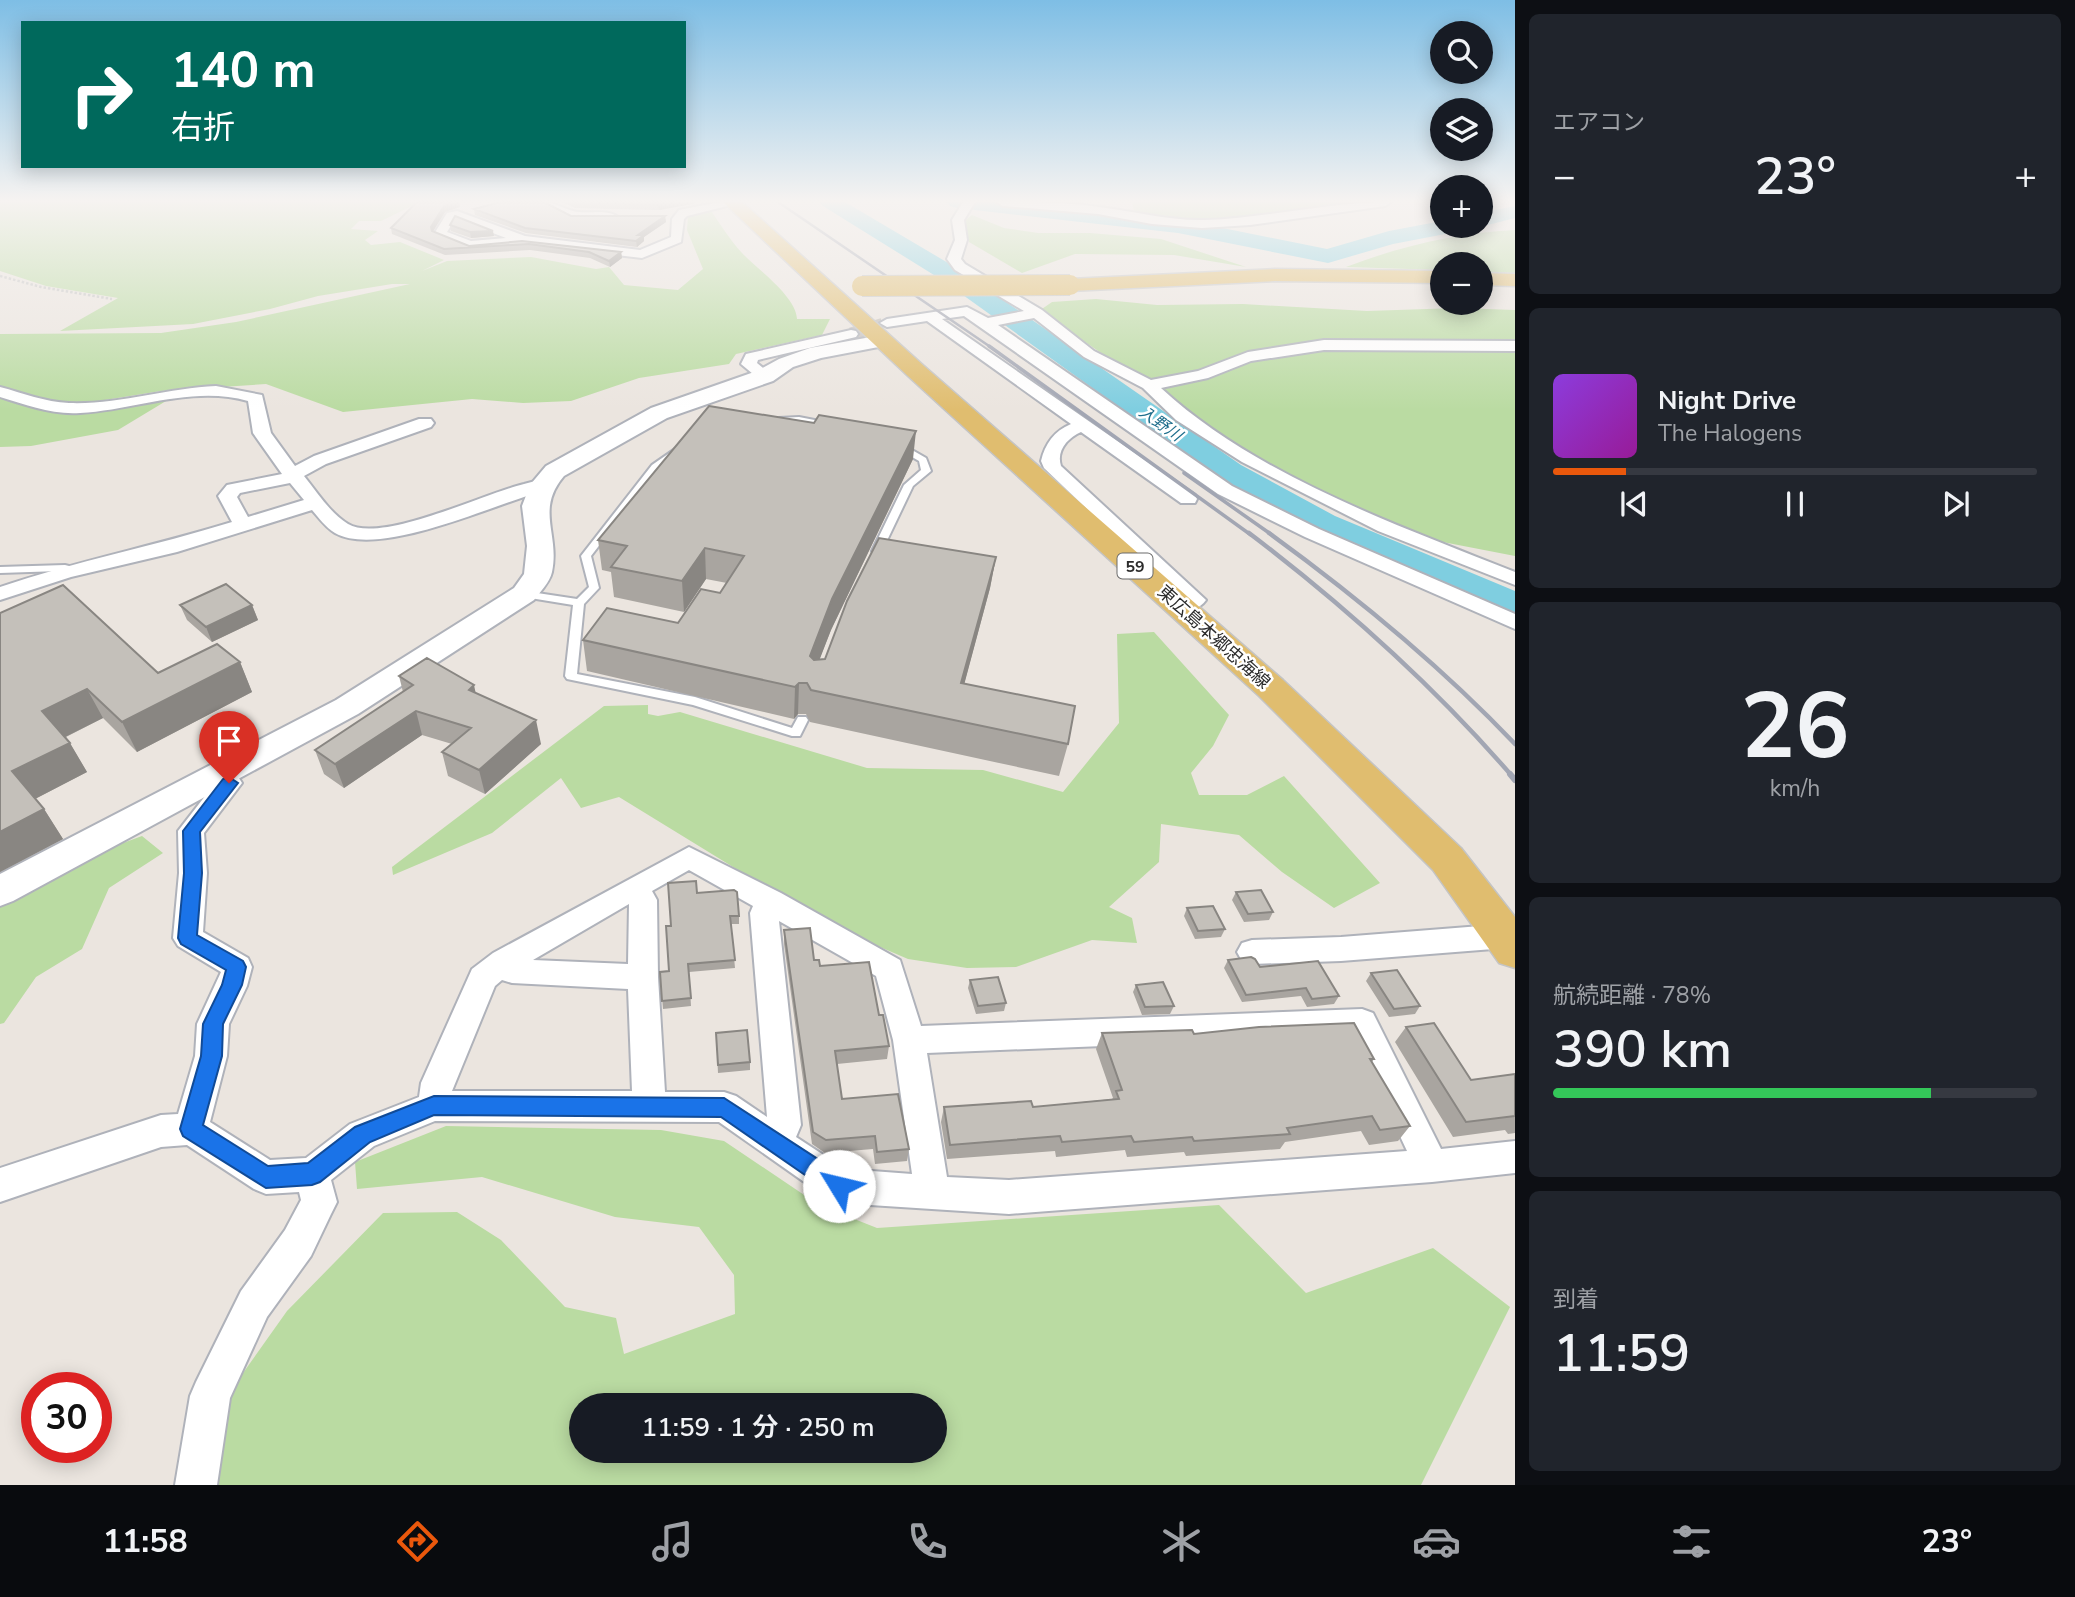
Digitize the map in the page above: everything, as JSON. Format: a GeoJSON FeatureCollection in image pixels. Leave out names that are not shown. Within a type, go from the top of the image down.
{"type":"FeatureCollection","features":[{"type":"Feature","properties":{"kind":"main road","name":"東広島本郷忠海線"},"geometry":{"type":"LineString","coordinates":[[807,271],[828,291],[885,332],[1180,607],[1272,688],[1447,859],[1510,943]]}},
{"type":"Feature","properties":{"kind":"main road"},"geometry":{"type":"LineString","coordinates":[[828,291],[862,286],[1070,285],[1275,275],[1430,277]]}},
{"type":"Feature","properties":{"kind":"main road"},"geometry":{"type":"LineString","coordinates":[[1493,279],[1515,280]]}},
{"type":"Feature","properties":{"kind":"street"},"geometry":{"type":"LineString","coordinates":[[967,271],[1089,354],[1149,385],[1182,416],[1248,458],[1385,527],[1515,579]]}},
{"type":"Feature","properties":{"kind":"street"},"geometry":{"type":"LineString","coordinates":[[0,891],[347,707],[524,594],[538,575],[541,547],[535,506],[543,485],[555,471],[659,413],[765,376],[786,363],[817,352],[930,317],[967,311],[991,322],[1225,489],[1312,533],[1515,622]]}},
{"type":"Feature","properties":{"kind":"street"},"geometry":{"type":"LineString","coordinates":[[991,322],[1033,314]]}},
{"type":"Feature","properties":{"kind":"street"},"geometry":{"type":"LineString","coordinates":[[930,317],[1188,499]]}},
{"type":"Feature","properties":{"kind":"street"},"geometry":{"type":"LineString","coordinates":[[765,376],[749,363],[751,357],[850,334]]}},
{"type":"Feature","properties":{"kind":"street"},"geometry":{"type":"LineString","coordinates":[[1149,385],[1202,375],[1248,357],[1324,345],[1515,345]]}},
{"type":"Feature","properties":{"kind":"street"},"geometry":{"type":"LineString","coordinates":[[0,392],[51,406],[79,408],[193,393],[247,394],[256,398],[260,426],[269,443],[316,502],[344,531],[366,534],[402,530],[477,507],[524,486],[543,485]]}},
{"type":"Feature","properties":{"kind":"street"},"geometry":{"type":"LineString","coordinates":[[243,525],[227,496],[234,489],[286,479],[320,460],[425,423]]}},
{"type":"Feature","properties":{"kind":"street"},"geometry":{"type":"LineString","coordinates":[[1085,425],[1073,428],[1057,440],[1050,461],[1053,468],[1195,600],[1180,607]]}},
{"type":"Feature","properties":{"kind":"street"},"geometry":{"type":"LineString","coordinates":[[0,594],[65,572],[170,548],[316,502]]}},
{"type":"Feature","properties":{"kind":"street"},"geometry":{"type":"LineString","coordinates":[[191,1129],[211,1056],[213,1024],[232,985],[237,967],[188,938],[193,873],[191,831],[229,783],[223,773]]}},
{"type":"Feature","properties":{"kind":"street"},"geometry":{"type":"LineString","coordinates":[[434,1105],[437,1083],[483,978],[503,962],[689,857],[890,969],[909,1040],[932,1193]]}},
{"type":"Feature","properties":{"kind":"street"},"geometry":{"type":"LineString","coordinates":[[635,888],[643,900],[643,976],[649,1106]]}},
{"type":"Feature","properties":{"kind":"street"},"geometry":{"type":"LineString","coordinates":[[771,901],[764,913],[784,1125],[777,1141]]}},
{"type":"Feature","properties":{"kind":"street"},"geometry":{"type":"LineString","coordinates":[[1252,952],[1510,943]]}},
{"type":"Feature","properties":{"kind":"street"},"geometry":{"type":"LineString","coordinates":[[503,962],[512,971],[643,976]]}},
{"type":"Feature","properties":{"kind":"street"},"geometry":{"type":"LineString","coordinates":[[909,1040],[1362,1022],[1432,1166]]}},
{"type":"Feature","properties":{"kind":"street"},"geometry":{"type":"LineString","coordinates":[[0,1185],[161,1131],[191,1129],[266,1177],[312,1174],[362,1135],[434,1105],[724,1108],[777,1141],[839,1186],[1009,1197],[1432,1166],[1515,1157]]}},
{"type":"Feature","properties":{"kind":"street"},"geometry":{"type":"LineString","coordinates":[[197,1485],[210,1396],[254,1304],[298,1243],[319,1202],[312,1174]]}},
{"type":"Feature","properties":{"kind":"lane"},"geometry":{"type":"LineString","coordinates":[[763,421],[799,420],[846,429]]}},
{"type":"Feature","properties":{"kind":"lane"},"geometry":{"type":"LineString","coordinates":[[874,558],[909,485],[926,471],[923,460],[892,442]]}},
{"type":"Feature","properties":{"kind":"lane"},"geometry":{"type":"LineString","coordinates":[[684,445],[655,467],[586,556],[594,588],[579,603],[571,676],[695,701],[796,733],[802,720]]}},
{"type":"Feature","properties":{"kind":"lane"},"geometry":{"type":"LineString","coordinates":[[0,570],[65,568],[65,572]]}},
{"type":"Feature","properties":{"kind":"lane"},"geometry":{"type":"LineString","coordinates":[[524,594],[579,603]]}},
{"type":"Feature","properties":{"kind":"path"},"geometry":{"type":"LineString","coordinates":[[0,276],[41,287],[112,299]]}},
{"type":"Feature","properties":{"kind":"green space"},"geometry":{"type":"Polygon","coordinates":[[[1,271],[613,271],[624,285],[678,290],[700,271],[762,271],[790,301],[797,319],[830,319],[822,335],[736,354],[729,364],[639,378],[571,401],[523,403],[472,399],[343,412],[266,384],[161,391],[80,404],[55,404],[0,388],[0,334],[161,333],[236,322],[410,284],[392,284],[318,296],[270,309],[193,324],[60,331],[118,298],[46,286],[1,271]]]}},
{"type":"Feature","properties":{"kind":"green space"},"geometry":{"type":"Polygon","coordinates":[[[1096,299],[1157,305],[1243,304],[1367,311],[1430,309],[1430,315],[1493,315],[1493,309],[1515,310],[1515,556],[1386,531],[1251,454],[1039,311],[1052,302],[1096,299]]]}},
{"type":"Feature","properties":{"kind":"green space"},"geometry":{"type":"Polygon","coordinates":[[[0,396],[47,409],[171,398],[118,430],[31,446],[0,447],[0,396]]]}},
{"type":"Feature","properties":{"kind":"green space"},"geometry":{"type":"Polygon","coordinates":[[[1154,632],[1229,715],[1213,746],[1191,773],[1199,795],[1247,795],[1284,776],[1380,883],[1334,908],[1282,872],[1239,835],[1161,824],[1159,862],[1109,907],[1132,918],[1137,943],[1092,940],[1016,967],[967,968],[908,959],[824,923],[619,797],[581,808],[561,778],[492,833],[393,875],[392,867],[604,706],[648,705],[648,714],[658,716],[680,712],[867,768],[983,770],[1063,792],[1119,723],[1117,634],[1154,632]]]}},
{"type":"Feature","properties":{"kind":"green space"},"geometry":{"type":"Polygon","coordinates":[[[142,836],[163,853],[109,888],[82,949],[36,977],[4,1023],[0,1024],[0,905],[72,862],[142,836]]]}},
{"type":"Feature","properties":{"kind":"green space"},"geometry":{"type":"Polygon","coordinates":[[[446,1126],[661,1130],[724,1141],[819,1205],[877,1228],[1219,1205],[1306,1293],[1433,1248],[1510,1307],[1421,1485],[209,1485],[221,1404],[287,1311],[383,1213],[457,1212],[501,1240],[565,1307],[616,1318],[624,1354],[735,1314],[734,1275],[699,1227],[615,1217],[482,1177],[357,1189],[355,1162],[446,1126]]]}},
{"type":"Feature","properties":{"kind":"building"},"geometry":{"type":"Polygon","coordinates":[[[709,406],[814,423],[819,415],[916,431],[832,599],[810,656],[814,660],[825,659],[847,601],[879,538],[996,557],[961,683],[1075,706],[1068,744],[811,690],[807,683],[799,683],[795,687],[583,640],[607,608],[678,623],[701,589],[720,593],[744,556],[705,548],[682,581],[611,567],[627,546],[598,540],[709,406]]]}},
{"type":"Feature","properties":{"kind":"building"},"geometry":{"type":"Polygon","coordinates":[[[226,584],[252,605],[206,627],[180,605],[226,584]]]}},
{"type":"Feature","properties":{"kind":"building"},"geometry":{"type":"Polygon","coordinates":[[[63,585],[158,673],[217,644],[240,662],[122,722],[87,689],[42,711],[70,743],[12,771],[44,809],[0,832],[0,613],[63,585]]]}},
{"type":"Feature","properties":{"kind":"building"},"geometry":{"type":"Polygon","coordinates":[[[427,658],[474,685],[469,690],[536,720],[479,770],[442,752],[471,728],[416,711],[335,764],[315,750],[413,685],[399,676],[427,658]]]}},
{"type":"Feature","properties":{"kind":"building"},"geometry":{"type":"Polygon","coordinates":[[[696,881],[697,893],[737,892],[739,916],[730,916],[735,960],[688,964],[691,998],[662,1001],[660,972],[669,971],[666,926],[671,926],[668,883],[696,881]]]}},
{"type":"Feature","properties":{"kind":"building"},"geometry":{"type":"Polygon","coordinates":[[[1261,890],[1273,912],[1248,914],[1236,892],[1261,890]]]}},
{"type":"Feature","properties":{"kind":"building"},"geometry":{"type":"Polygon","coordinates":[[[1213,906],[1225,929],[1198,931],[1187,908],[1213,906]]]}},
{"type":"Feature","properties":{"kind":"building"},"geometry":{"type":"Polygon","coordinates":[[[810,928],[814,960],[819,960],[820,966],[869,962],[879,1015],[883,1015],[889,1046],[835,1051],[842,1099],[898,1094],[909,1149],[877,1152],[875,1136],[826,1140],[813,1132],[784,930],[810,928]]]}},
{"type":"Feature","properties":{"kind":"building"},"geometry":{"type":"Polygon","coordinates":[[[1251,957],[1260,967],[1318,961],[1339,996],[1312,999],[1306,988],[1246,995],[1228,960],[1251,957]]]}},
{"type":"Feature","properties":{"kind":"building"},"geometry":{"type":"Polygon","coordinates":[[[1397,970],[1420,1006],[1394,1009],[1371,973],[1397,970]]]}},
{"type":"Feature","properties":{"kind":"building"},"geometry":{"type":"Polygon","coordinates":[[[998,977],[1006,1003],[978,1006],[970,980],[998,977]]]}},
{"type":"Feature","properties":{"kind":"building"},"geometry":{"type":"Polygon","coordinates":[[[1163,982],[1174,1006],[1145,1007],[1136,985],[1163,982]]]}},
{"type":"Feature","properties":{"kind":"building"},"geometry":{"type":"Polygon","coordinates":[[[1354,1023],[1374,1059],[1370,1059],[1410,1126],[1380,1130],[1372,1116],[1287,1128],[1290,1134],[1194,1141],[1192,1137],[1134,1142],[1131,1136],[1062,1142],[1060,1136],[950,1145],[944,1107],[1031,1101],[1033,1107],[1119,1099],[1116,1091],[1122,1090],[1102,1033],[1192,1030],[1194,1034],[1259,1027],[1354,1023]]]}},
{"type":"Feature","properties":{"kind":"building"},"geometry":{"type":"Polygon","coordinates":[[[1434,1023],[1471,1080],[1515,1074],[1515,1116],[1466,1122],[1406,1027],[1434,1023]]]}},
{"type":"Feature","properties":{"kind":"building"},"geometry":{"type":"Polygon","coordinates":[[[747,1030],[750,1062],[718,1065],[716,1033],[747,1030]]]}},
{"type":"Feature","properties":{"kind":"waterway","name":"入野川"},"geometry":{"type":"LineString","coordinates":[[945,271],[1230,472],[1323,523],[1515,605]]}},
{"type":"Feature","properties":{"kind":"tunnel"},"geometry":{"type":"LineString","coordinates":[[851,334],[887,323]]}},
{"type":"Feature","properties":{"kind":"railway"},"geometry":{"type":"LineString","coordinates":[[880,271],[992,348]]}},
{"type":"Feature","properties":{"kind":"railway"},"geometry":{"type":"LineString","coordinates":[[989,346],[1251,535]]}},
{"type":"Feature","properties":{"kind":"railway"},"geometry":{"type":"LineString","coordinates":[[1184,473],[1272,535]]}},
{"type":"Feature","properties":{"kind":"railway"},"geometry":{"type":"LineString","coordinates":[[1249,533],[1387,648],[1451,710],[1512,776]]}},
{"type":"Feature","properties":{"kind":"railway"},"geometry":{"type":"LineString","coordinates":[[1269,533],[1397,633],[1515,744]]}},
{"type":"Feature","properties":{"kind":"railway"},"geometry":{"type":"LineString","coordinates":[[1510,774],[1515,780]]}},
{"type":"Feature","properties":{"kind":"route"},"geometry":{"type":"LineString","coordinates":[[229,783],[191,831],[193,873],[188,938],[237,967],[232,985],[213,1024],[211,1056],[191,1129],[266,1177],[312,1174],[362,1135],[434,1105],[724,1108],[777,1141],[839,1186]]}}]}
